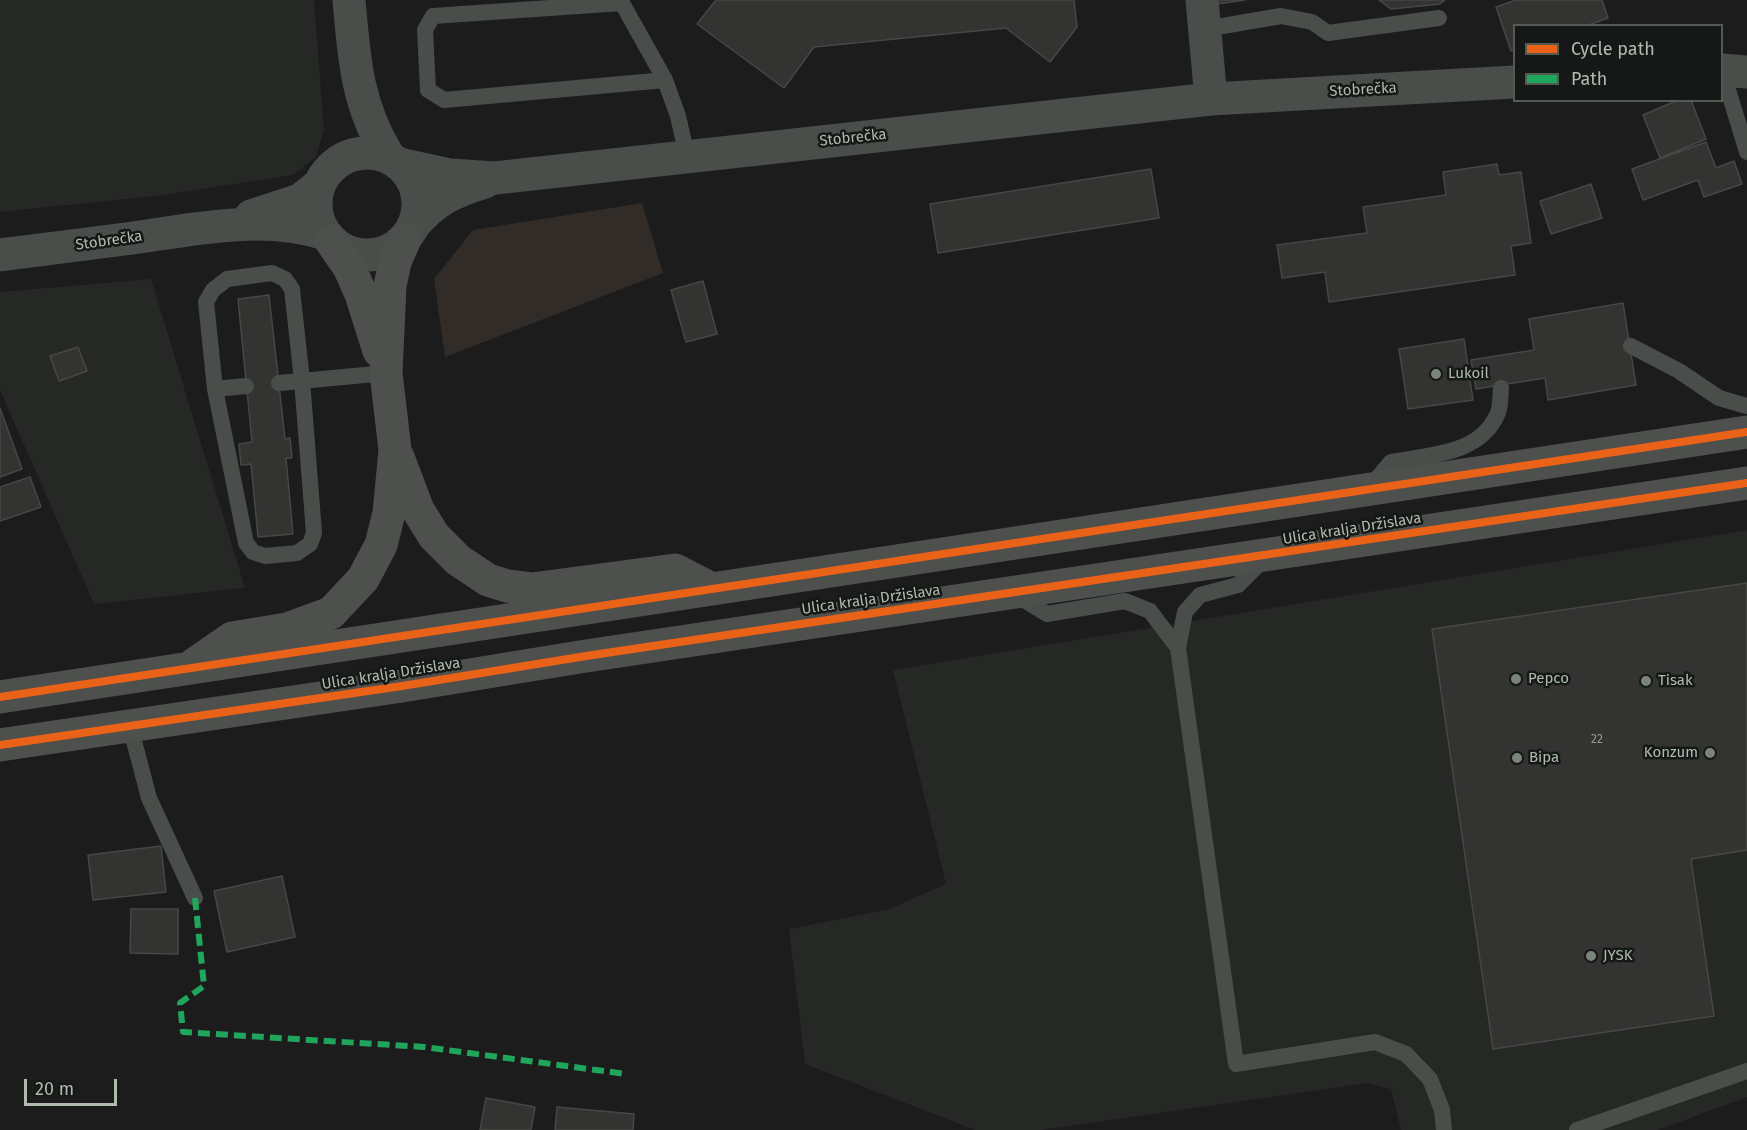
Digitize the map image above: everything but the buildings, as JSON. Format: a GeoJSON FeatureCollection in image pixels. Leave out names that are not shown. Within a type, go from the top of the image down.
{"type":"FeatureCollection","features":[{"type":"Feature","properties":{"kind":"highway"},"geometry":{"type":"LineString","coordinates":[[187,669],[232,638],[287,629],[331,613],[363,579],[381,545],[388,513],[395,450],[386,373],[390,286],[395,262],[409,232]]}},
{"type":"Feature","properties":{"kind":"highway"},"geometry":{"type":"LineString","coordinates":[[328,238],[349,267],[361,294],[386,373]]}},
{"type":"Feature","properties":{"kind":"highway"},"geometry":{"type":"LineString","coordinates":[[0,698],[1747,432]]}},
{"type":"Feature","properties":{"kind":"highway"},"geometry":{"type":"LineString","coordinates":[[395,450],[418,510],[434,536],[458,560],[488,580],[532,590],[675,570],[712,589]]}},
{"type":"Feature","properties":{"kind":"highway","name":"Ulica kralja Držislava"},"geometry":{"type":"LineString","coordinates":[[0,745],[1747,483]]}},
{"type":"Feature","properties":{"kind":"street"},"geometry":{"type":"LineString","coordinates":[[349,0],[355,71],[372,127],[394,160],[411,177],[417,192],[418,209],[409,232],[392,249],[376,254],[360,255],[344,250],[328,238],[317,219],[315,202],[323,178],[340,148],[347,128],[355,71]]}},
{"type":"Feature","properties":{"kind":"street"},"geometry":{"type":"LineString","coordinates":[[1204,14],[1211,99]]}},
{"type":"Feature","properties":{"kind":"street"},"geometry":{"type":"LineString","coordinates":[[1723,70],[1747,72]]}},
{"type":"Feature","properties":{"kind":"street","name":"Stobrečka"},"geometry":{"type":"LineString","coordinates":[[394,160],[450,175],[495,178],[1211,99],[1513,82]]}},
{"type":"Feature","properties":{"kind":"street"},"geometry":{"type":"LineString","coordinates":[[323,178],[340,159],[356,153],[373,152],[394,160]]}},
{"type":"Feature","properties":{"kind":"street","name":"Stobrečka"},"geometry":{"type":"LineString","coordinates":[[218,226],[300,200],[323,178]]}},
{"type":"Feature","properties":{"kind":"street","name":"Stobrečka"},"geometry":{"type":"LineString","coordinates":[[409,232],[428,209],[446,197],[495,178]]}},
{"type":"Feature","properties":{"kind":"street","name":"Stobrečka"},"geometry":{"type":"LineString","coordinates":[[0,255],[218,226],[283,224],[304,227],[328,238]]}},
{"type":"Feature","properties":{"kind":"lane"},"geometry":{"type":"LineString","coordinates":[[665,80],[444,100],[428,90],[425,30],[433,16],[622,3],[665,80],[678,116],[687,156]]}},
{"type":"Feature","properties":{"kind":"lane"},"geometry":{"type":"LineString","coordinates":[[1204,14],[1281,16],[1312,22],[1328,33],[1439,18]]}},
{"type":"Feature","properties":{"kind":"lane"},"geometry":{"type":"LineString","coordinates":[[1723,73],[1747,152]]}},
{"type":"Feature","properties":{"kind":"lane"},"geometry":{"type":"LineString","coordinates":[[272,273],[285,279],[292,289],[314,533],[310,544],[297,552],[265,556],[253,552],[246,543],[215,389],[206,302],[213,290],[227,279],[272,273]]}},
{"type":"Feature","properties":{"kind":"lane"},"geometry":{"type":"LineString","coordinates":[[1631,346],[1679,371],[1719,398],[1747,406]]}},
{"type":"Feature","properties":{"kind":"lane"},"geometry":{"type":"LineString","coordinates":[[279,382],[386,373]]}},
{"type":"Feature","properties":{"kind":"lane"},"geometry":{"type":"LineString","coordinates":[[215,389],[246,386]]}},
{"type":"Feature","properties":{"kind":"lane"},"geometry":{"type":"LineString","coordinates":[[1368,490],[1391,462],[1461,449],[1482,436],[1498,414],[1501,387]]}},
{"type":"Feature","properties":{"kind":"lane"},"geometry":{"type":"LineString","coordinates":[[1269,555],[1238,585],[1200,595],[1185,612],[1178,648],[1236,1064],[1376,1042],[1406,1054],[1430,1079],[1442,1110],[1444,1130]]}},
{"type":"Feature","properties":{"kind":"lane"},"geometry":{"type":"LineString","coordinates":[[1012,593],[1047,614],[1125,601],[1150,611],[1178,648]]}},
{"type":"Feature","properties":{"kind":"lane"},"geometry":{"type":"LineString","coordinates":[[130,726],[149,798],[195,898]]}},
{"type":"Feature","properties":{"kind":"lane"},"geometry":{"type":"LineString","coordinates":[[1577,1130],[1747,1071]]}},
{"type":"Feature","properties":{"kind":"shaded area"},"geometry":{"type":"Polygon","coordinates":[[[0,0],[314,0],[324,130],[316,157],[293,175],[156,196],[0,212],[0,0]]]}},
{"type":"Feature","properties":{"kind":"shaded area"},"geometry":{"type":"Polygon","coordinates":[[[642,203],[663,273],[445,357],[434,279],[473,230],[642,203]]]}},
{"type":"Feature","properties":{"kind":"shaded area"},"geometry":{"type":"Polygon","coordinates":[[[151,279],[245,588],[94,604],[0,390],[0,292],[151,279]]]}},
{"type":"Feature","properties":{"kind":"shaded area"},"geometry":{"type":"Polygon","coordinates":[[[1747,530],[1747,1097],[1658,1130],[1401,1130],[1391,1089],[1368,1083],[1040,1130],[975,1130],[805,1064],[789,929],[889,909],[946,884],[893,670],[1747,530]]]}},
{"type":"Feature","properties":{"kind":"marked path"},"geometry":{"type":"LineString","coordinates":[[195,898],[204,986],[180,1003],[183,1032],[424,1047],[626,1074]]}},
{"type":"Feature","properties":{"kind":"cycle path"},"geometry":{"type":"LineString","coordinates":[[0,697],[1747,432]]}},
{"type":"Feature","properties":{"kind":"cycle path"},"geometry":{"type":"LineString","coordinates":[[0,745],[1747,483]]}},
{"type":"Feature","properties":{"kind":"place","name":"Lukoil"},"geometry":{"type":"Point","coordinates":[1436,374]}},
{"type":"Feature","properties":{"kind":"place","name":"Pepco"},"geometry":{"type":"Point","coordinates":[1516,679]}},
{"type":"Feature","properties":{"kind":"place","name":"Tisak"},"geometry":{"type":"Point","coordinates":[1646,681]}},
{"type":"Feature","properties":{"kind":"place","name":"Konzum"},"geometry":{"type":"Point","coordinates":[1710,753]}},
{"type":"Feature","properties":{"kind":"place","name":"Bipa"},"geometry":{"type":"Point","coordinates":[1517,758]}},
{"type":"Feature","properties":{"kind":"place","name":"JYSK"},"geometry":{"type":"Point","coordinates":[1591,956]}}]}
